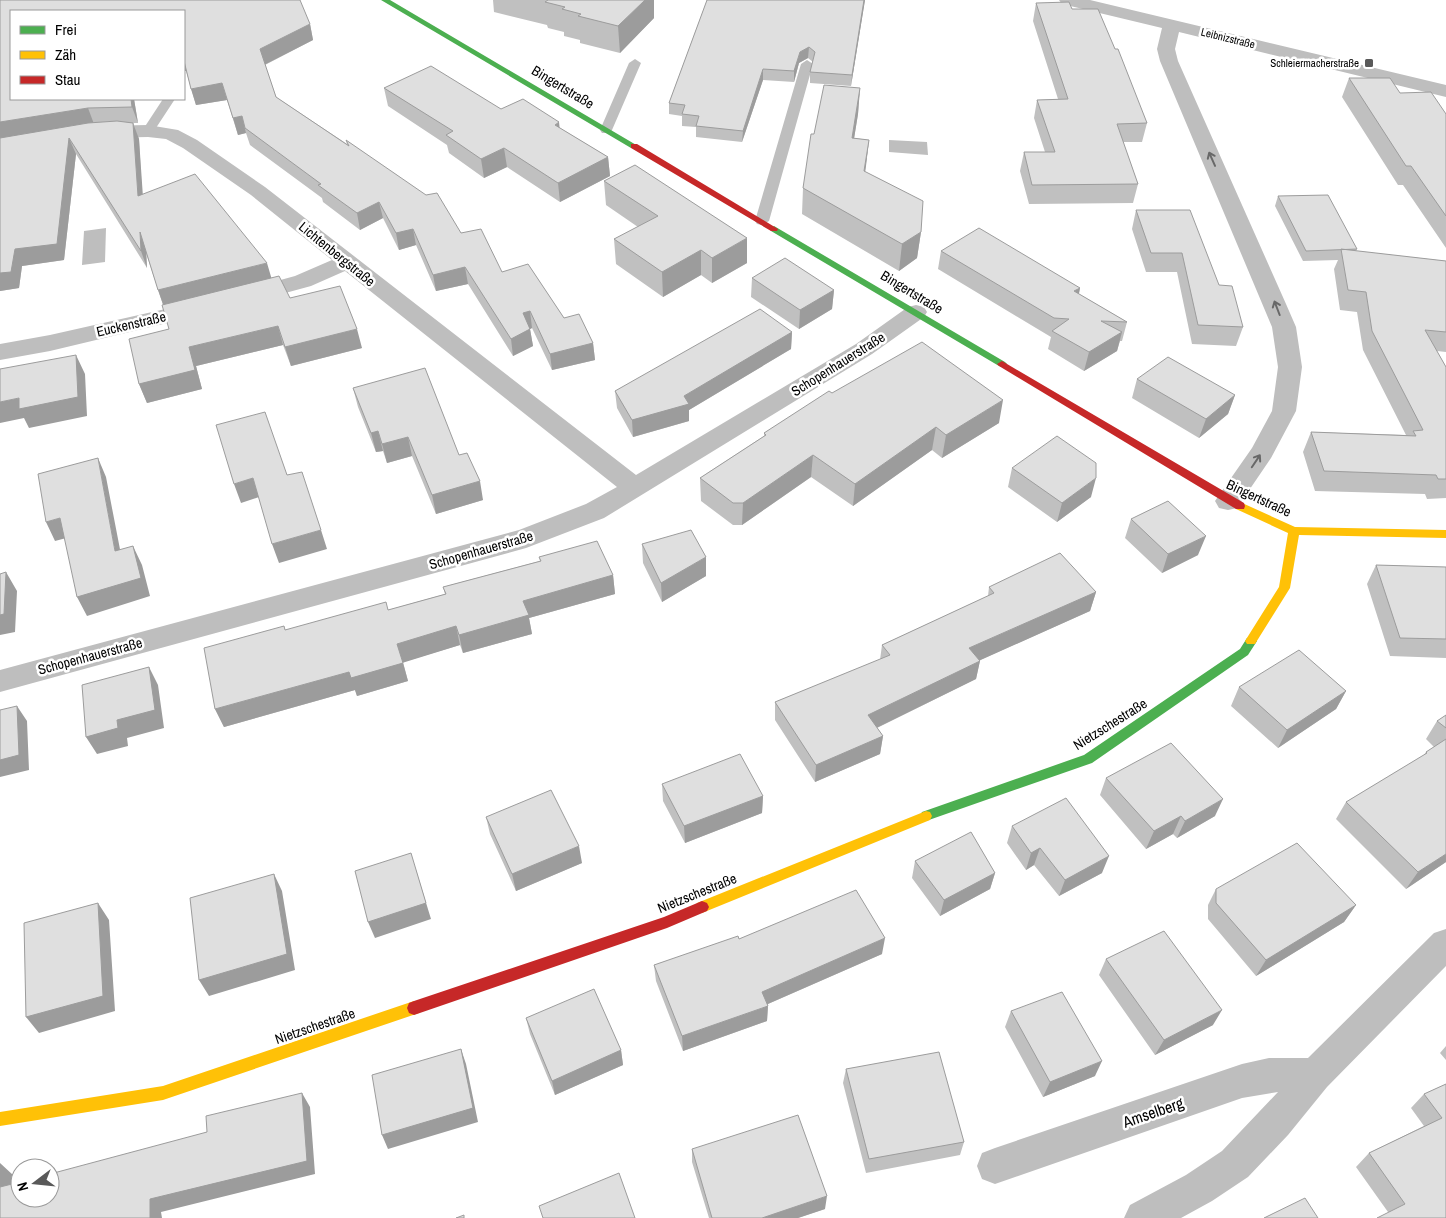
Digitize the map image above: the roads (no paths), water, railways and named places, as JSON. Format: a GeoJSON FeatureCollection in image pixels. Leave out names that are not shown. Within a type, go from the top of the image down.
{"type":"FeatureCollection","features":[{"type":"Feature","properties":{"kind":"street","name":"Bingertstraße"},"geometry":{"type":"LineString","coordinates":[[385,0],[916,312],[1228,501],[1294,531],[1446,534]]}},
{"type":"Feature","properties":{"kind":"street","name":"Leibnizstraße"},"geometry":{"type":"LineString","coordinates":[[1068,0],[1446,91]]}},
{"type":"Feature","properties":{"kind":"street"},"geometry":{"type":"LineString","coordinates":[[1172,24],[1166,49],[1169,60],[1276,304],[1284,327],[1290,367],[1284,411],[1262,452],[1228,501]]}},
{"type":"Feature","properties":{"kind":"street","name":"Lichtenbergstraße"},"geometry":{"type":"LineString","coordinates":[[75,135],[104,131],[148,131],[171,134],[190,144],[258,191],[635,488]]}},
{"type":"Feature","properties":{"kind":"street","name":"Euckenstraße"},"geometry":{"type":"LineString","coordinates":[[0,352],[50,343],[224,302],[303,281],[346,262]]}},
{"type":"Feature","properties":{"kind":"street","name":"Schopenhauerstraße"},"geometry":{"type":"LineString","coordinates":[[0,681],[526,538],[595,511],[864,349],[916,312]]}},
{"type":"Feature","properties":{"kind":"street","name":"Nietzschestraße"},"geometry":{"type":"LineString","coordinates":[[0,1119],[163,1093],[667,922],[899,826],[1088,758],[1244,652],[1284,588],[1294,531]]}},
{"type":"Feature","properties":{"kind":"street"},"geometry":{"type":"LineString","coordinates":[[1143,1218],[1199,1188],[1235,1164],[1275,1122],[1315,1075],[1446,944]]}},
{"type":"Feature","properties":{"kind":"street","name":"Amselberg"},"geometry":{"type":"LineString","coordinates":[[995,1166],[1242,1081],[1269,1075],[1315,1075]]}},
{"type":"Feature","properties":{"kind":"lane"},"geometry":{"type":"LineString","coordinates":[[606,130],[635,63]]}},
{"type":"Feature","properties":{"kind":"lane"},"geometry":{"type":"LineString","coordinates":[[762,221],[807,64]]}},
{"type":"Feature","properties":{"kind":"lane"},"geometry":{"type":"LineString","coordinates":[[148,131],[168,100]]}},
{"type":"Feature","properties":{"kind":"place","name":"Schleiermacherstraße"},"geometry":{"type":"Point","coordinates":[1369,63]}}]}
